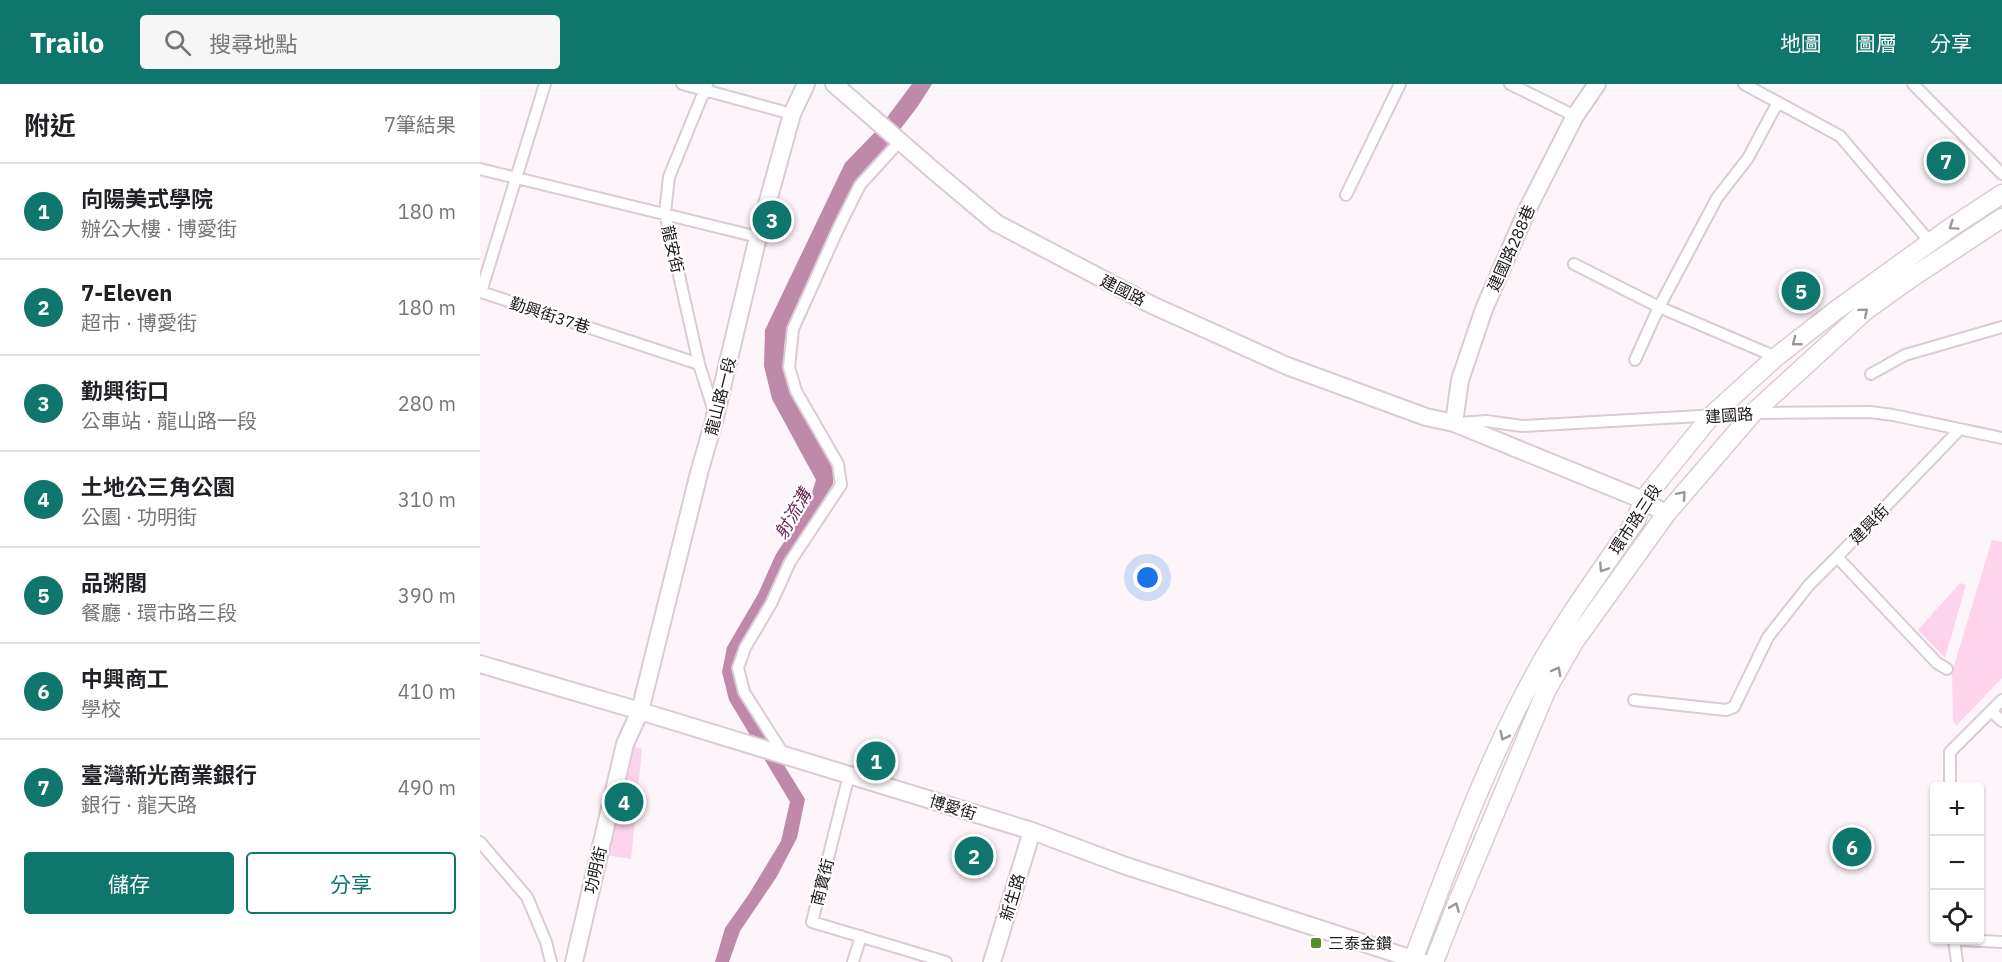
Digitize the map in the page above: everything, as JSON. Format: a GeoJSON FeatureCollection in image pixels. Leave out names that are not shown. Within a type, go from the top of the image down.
{"type":"FeatureCollection","features":[{"type":"Feature","properties":{"kind":"main road","name":"環市路三段"},"geometry":{"type":"LineString","coordinates":[[1416,961],[1486,775],[1532,679],[1551,646],[1636,520],[1643,500],[1711,416],[1776,357],[1930,242],[2002,195]]}},
{"type":"Feature","properties":{"kind":"main road","name":"環市路三段"},"geometry":{"type":"LineString","coordinates":[[1434,962],[1546,691],[1574,642],[1666,514],[1753,413],[1865,311],[2002,218]]}},
{"type":"Feature","properties":{"kind":"street"},"geometry":{"type":"LineString","coordinates":[[517,177],[545,84]]}},
{"type":"Feature","properties":{"kind":"street"},"geometry":{"type":"LineString","coordinates":[[682,84],[705,87],[792,114]]}},
{"type":"Feature","properties":{"kind":"street","name":"龍山路一段"},"geometry":{"type":"LineString","coordinates":[[640,711],[758,237],[792,114],[806,84]]}},
{"type":"Feature","properties":{"kind":"street","name":"建國路"},"geometry":{"type":"LineString","coordinates":[[834,84],[996,223],[1152,305],[1287,366],[1426,417],[1454,423],[1643,500],[1666,514]]}},
{"type":"Feature","properties":{"kind":"street"},"geometry":{"type":"LineString","coordinates":[[1346,195],[1400,84]]}},
{"type":"Feature","properties":{"kind":"street"},"geometry":{"type":"LineString","coordinates":[[1510,84],[1575,116]]}},
{"type":"Feature","properties":{"kind":"street","name":"建國路288巷"},"geometry":{"type":"LineString","coordinates":[[1454,423],[1460,380],[1484,309],[1522,219],[1575,116],[1597,84]]}},
{"type":"Feature","properties":{"kind":"street"},"geometry":{"type":"LineString","coordinates":[[1744,84],[1840,136],[1930,242]]}},
{"type":"Feature","properties":{"kind":"street"},"geometry":{"type":"LineString","coordinates":[[1913,84],[2002,174]]}},
{"type":"Feature","properties":{"kind":"street","name":"龍安街"},"geometry":{"type":"LineString","coordinates":[[705,87],[669,177],[665,213],[699,364],[715,417]]}},
{"type":"Feature","properties":{"kind":"street"},"geometry":{"type":"LineString","coordinates":[[1635,360],[1659,307],[1717,198],[1748,158],[1778,102]]}},
{"type":"Feature","properties":{"kind":"street"},"geometry":{"type":"LineString","coordinates":[[772,752],[744,692],[738,668],[745,648],[771,604],[790,562],[841,485],[838,464],[796,391],[789,367],[793,329],[860,185],[899,140]]}},
{"type":"Feature","properties":{"kind":"street"},"geometry":{"type":"LineString","coordinates":[[480,169],[758,237]]}},
{"type":"Feature","properties":{"kind":"street","name":"勤興街37巷"},"geometry":{"type":"LineString","coordinates":[[517,177],[481,292],[699,364]]}},
{"type":"Feature","properties":{"kind":"street"},"geometry":{"type":"LineString","coordinates":[[1574,264],[1659,307],[1776,357]]}},
{"type":"Feature","properties":{"kind":"street"},"geometry":{"type":"LineString","coordinates":[[1871,374],[1905,355],[2002,327]]}},
{"type":"Feature","properties":{"kind":"street","name":"建國路"},"geometry":{"type":"LineString","coordinates":[[1454,423],[1485,421],[1522,426],[1753,413],[1870,412],[1893,414],[2002,438]]}},
{"type":"Feature","properties":{"kind":"street","name":"建興街"},"geometry":{"type":"LineString","coordinates":[[1947,669],[1937,663],[1837,557],[1960,429]]}},
{"type":"Feature","properties":{"kind":"street"},"geometry":{"type":"LineString","coordinates":[[1634,700],[1726,710],[1734,706],[1768,637],[1809,585],[1837,557]]}},
{"type":"Feature","properties":{"kind":"street","name":"博愛街"},"geometry":{"type":"LineString","coordinates":[[480,664],[1032,831],[1126,866],[1416,961]]}},
{"type":"Feature","properties":{"kind":"street"},"geometry":{"type":"LineString","coordinates":[[1950,782],[1950,752],[2002,700]]}},
{"type":"Feature","properties":{"kind":"street","name":"功明街"},"geometry":{"type":"LineString","coordinates":[[574,962],[625,744],[640,711]]}},
{"type":"Feature","properties":{"kind":"street"},"geometry":{"type":"LineString","coordinates":[[1991,711],[2002,721]]}},
{"type":"Feature","properties":{"kind":"street","name":"南寶街"},"geometry":{"type":"LineString","coordinates":[[849,775],[812,922],[946,962]]}},
{"type":"Feature","properties":{"kind":"street","name":"新生路"},"geometry":{"type":"LineString","coordinates":[[992,962],[1032,831]]}},
{"type":"Feature","properties":{"kind":"street"},"geometry":{"type":"LineString","coordinates":[[480,842],[527,897],[546,942],[551,962]]}},
{"type":"Feature","properties":{"kind":"street"},"geometry":{"type":"LineString","coordinates":[[853,962],[861,936]]}},
{"type":"Feature","properties":{"kind":"street"},"geometry":{"type":"LineString","coordinates":[[1984,941],[2002,942]]}},
{"type":"Feature","properties":{"kind":"street"},"geometry":{"type":"LineString","coordinates":[[1955,944],[1957,962]]}},
{"type":"Feature","properties":{"kind":"shaded area"},"geometry":{"type":"Polygon","coordinates":[[[912,84],[932,84],[848,198],[789,326],[784,346],[787,381],[822,441],[833,467],[833,484],[786,558],[766,604],[741,646],[742,697],[805,799],[797,838],[776,878],[740,931],[729,962],[715,962],[725,928],[781,841],[790,802],[729,700],[722,672],[727,647],[758,594],[776,554],[807,508],[816,480],[772,399],[764,366],[765,330],[845,163],[879,128],[912,84]]]}},
{"type":"Feature","properties":{"kind":"shaded area"},"geometry":{"type":"Polygon","coordinates":[[[1992,540],[2002,542],[2002,678],[1956,726],[1953,721],[1952,672],[1992,540]]]}},
{"type":"Feature","properties":{"kind":"shaded area"},"geometry":{"type":"Polygon","coordinates":[[[1960,583],[1966,585],[1945,658],[1918,630],[1960,583]]]}},
{"type":"Feature","properties":{"kind":"shaded area"},"geometry":{"type":"Polygon","coordinates":[[[625,744],[642,749],[631,859],[599,854],[625,744]]]}},
{"type":"Feature","properties":{"kind":"place","name":"臺灣新光商業銀行"},"geometry":{"type":"Point","coordinates":[1946,161]}},
{"type":"Feature","properties":{"kind":"place","name":"勤興街口"},"geometry":{"type":"Point","coordinates":[772,220]}},
{"type":"Feature","properties":{"kind":"place","name":"品粥閣"},"geometry":{"type":"Point","coordinates":[1801,291]}},
{"type":"Feature","properties":{"kind":"place","name":"向陽美式學院"},"geometry":{"type":"Point","coordinates":[876,761]}},
{"type":"Feature","properties":{"kind":"place","name":"土地公三角公園"},"geometry":{"type":"Point","coordinates":[624,802]}},
{"type":"Feature","properties":{"kind":"place","name":"中興商工"},"geometry":{"type":"Point","coordinates":[1852,847]}},
{"type":"Feature","properties":{"kind":"place","name":"7-Eleven"},"geometry":{"type":"Point","coordinates":[974,856]}},
{"type":"Feature","properties":{"kind":"place","name":"三泰金鑽"},"geometry":{"type":"Point","coordinates":[1316,943]}},
{"type":"Feature","properties":{"kind":"water label","name":"射流溝"},"geometry":{"type":"Point","coordinates":[793,514]}}]}
